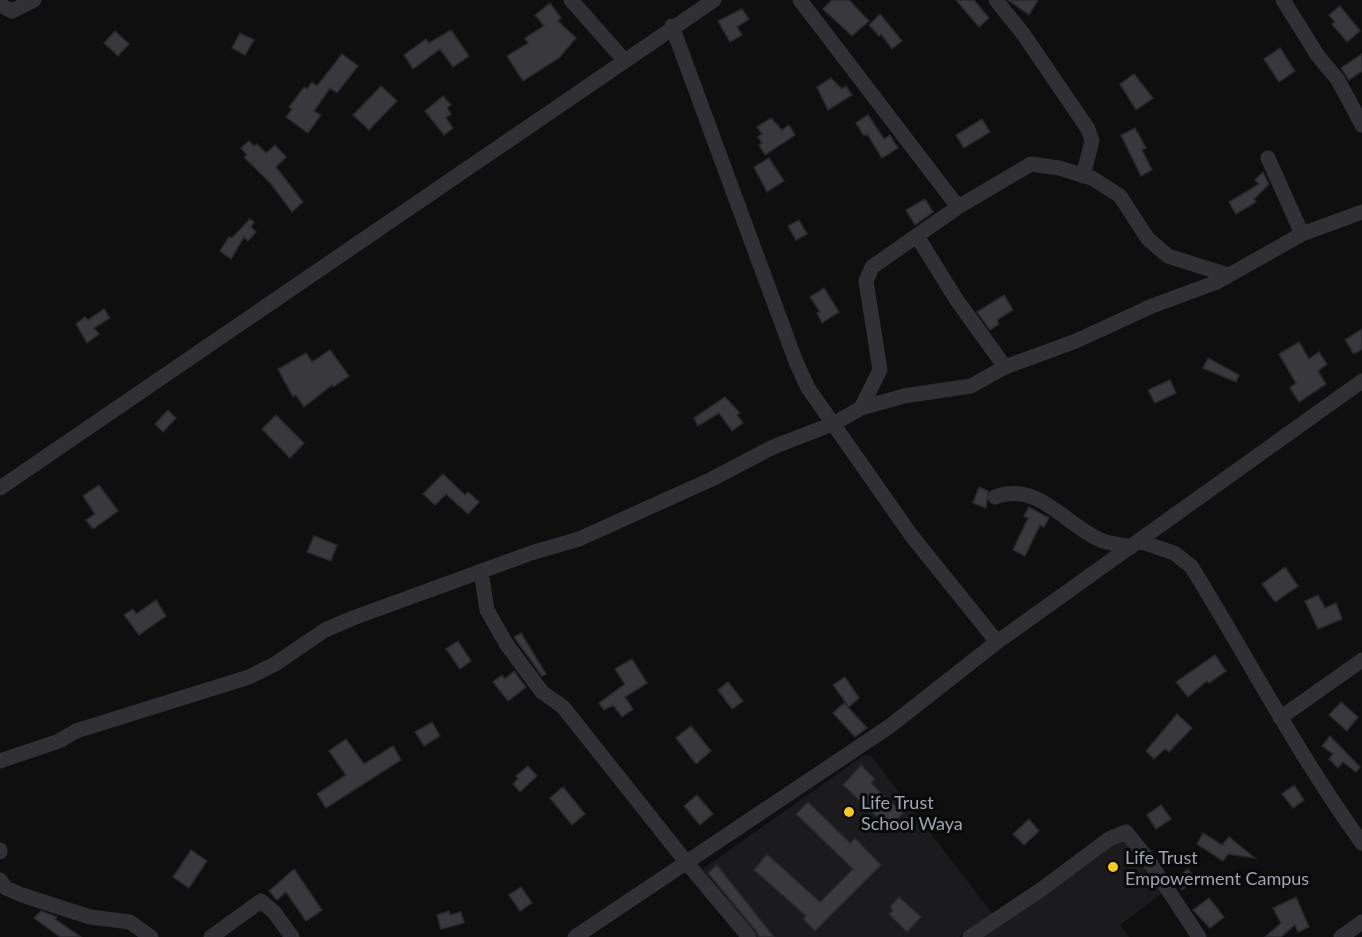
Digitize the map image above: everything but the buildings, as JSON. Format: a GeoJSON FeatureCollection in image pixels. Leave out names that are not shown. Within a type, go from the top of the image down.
{"type":"FeatureCollection","features":[{"type":"Feature","properties":{"kind":"street"},"geometry":{"type":"LineString","coordinates":[[0,6],[12,11],[34,0]]}},
{"type":"Feature","properties":{"kind":"street"},"geometry":{"type":"LineString","coordinates":[[571,0],[624,60]]}},
{"type":"Feature","properties":{"kind":"street"},"geometry":{"type":"LineString","coordinates":[[0,488],[672,26],[714,0]]}},
{"type":"Feature","properties":{"kind":"street"},"geometry":{"type":"LineString","coordinates":[[800,0],[958,207]]}},
{"type":"Feature","properties":{"kind":"street"},"geometry":{"type":"LineString","coordinates":[[996,0],[1024,35],[1088,129],[1092,141],[1083,176]]}},
{"type":"Feature","properties":{"kind":"street"},"geometry":{"type":"LineString","coordinates":[[1283,0],[1318,56],[1338,80],[1362,125]]}},
{"type":"Feature","properties":{"kind":"street"},"geometry":{"type":"LineString","coordinates":[[672,26],[796,362],[808,388],[835,423],[911,535],[997,642]]}},
{"type":"Feature","properties":{"kind":"street"},"geometry":{"type":"LineString","coordinates":[[1268,158],[1302,234]]}},
{"type":"Feature","properties":{"kind":"street"},"geometry":{"type":"LineString","coordinates":[[861,408],[880,370],[866,281],[872,267],[958,207],[1031,164],[1083,176],[1119,196],[1148,239],[1168,256],[1228,275]]}},
{"type":"Feature","properties":{"kind":"street"},"geometry":{"type":"LineString","coordinates":[[0,761],[59,741],[76,731],[249,676],[334,626],[481,571],[579,539],[712,479],[773,447],[835,423],[861,408],[904,396],[971,386],[1005,367],[1076,341],[1228,275],[1302,234],[1362,212]]}},
{"type":"Feature","properties":{"kind":"street"},"geometry":{"type":"LineString","coordinates":[[917,236],[956,299],[1005,367]]}},
{"type":"Feature","properties":{"kind":"street"},"geometry":{"type":"LineString","coordinates":[[575,937],[890,726],[997,642],[1362,381]]}},
{"type":"Feature","properties":{"kind":"street"},"geometry":{"type":"LineString","coordinates":[[995,496],[1005,492],[1034,496],[1103,541],[1135,544],[1174,553],[1191,566],[1280,718],[1336,808],[1362,843]]}},
{"type":"Feature","properties":{"kind":"street"},"geometry":{"type":"LineString","coordinates":[[481,571],[487,610],[525,673],[542,692],[563,707],[687,864],[749,937]]}},
{"type":"Feature","properties":{"kind":"street"},"geometry":{"type":"LineString","coordinates":[[1280,718],[1362,660]]}},
{"type":"Feature","properties":{"kind":"street"},"geometry":{"type":"LineString","coordinates":[[970,937],[1042,889],[1109,839],[1126,832],[1147,858],[1199,937]]}},
{"type":"Feature","properties":{"kind":"street"},"geometry":{"type":"LineString","coordinates":[[0,880],[6,888],[21,895],[90,917],[130,922],[151,937]]}},
{"type":"Feature","properties":{"kind":"street"},"geometry":{"type":"LineString","coordinates":[[211,937],[261,901],[274,912],[292,937]]}},
{"type":"Feature","properties":{"kind":"street"},"geometry":{"type":"LineString","coordinates":[[1341,937],[1362,922]]}},
{"type":"Feature","properties":{"kind":"shaded area","name":"Life Trust School Waya"},"geometry":{"type":"Polygon","coordinates":[[[864,755],[871,756],[992,913],[959,937],[757,937],[703,869],[864,755]]]}},
{"type":"Feature","properties":{"kind":"shaded area","name":"Life Trust Empowerment Campus"},"geometry":{"type":"Polygon","coordinates":[[[1118,840],[1129,843],[1164,892],[1120,925],[1129,937],[983,937],[1118,840]]]}},
{"type":"Feature","properties":{"kind":"place","name":"Life Trust School Waya"},"geometry":{"type":"Point","coordinates":[849,812]}},
{"type":"Feature","properties":{"kind":"place","name":"Life Trust Empowerment Campus"},"geometry":{"type":"Point","coordinates":[1113,867]}}]}
